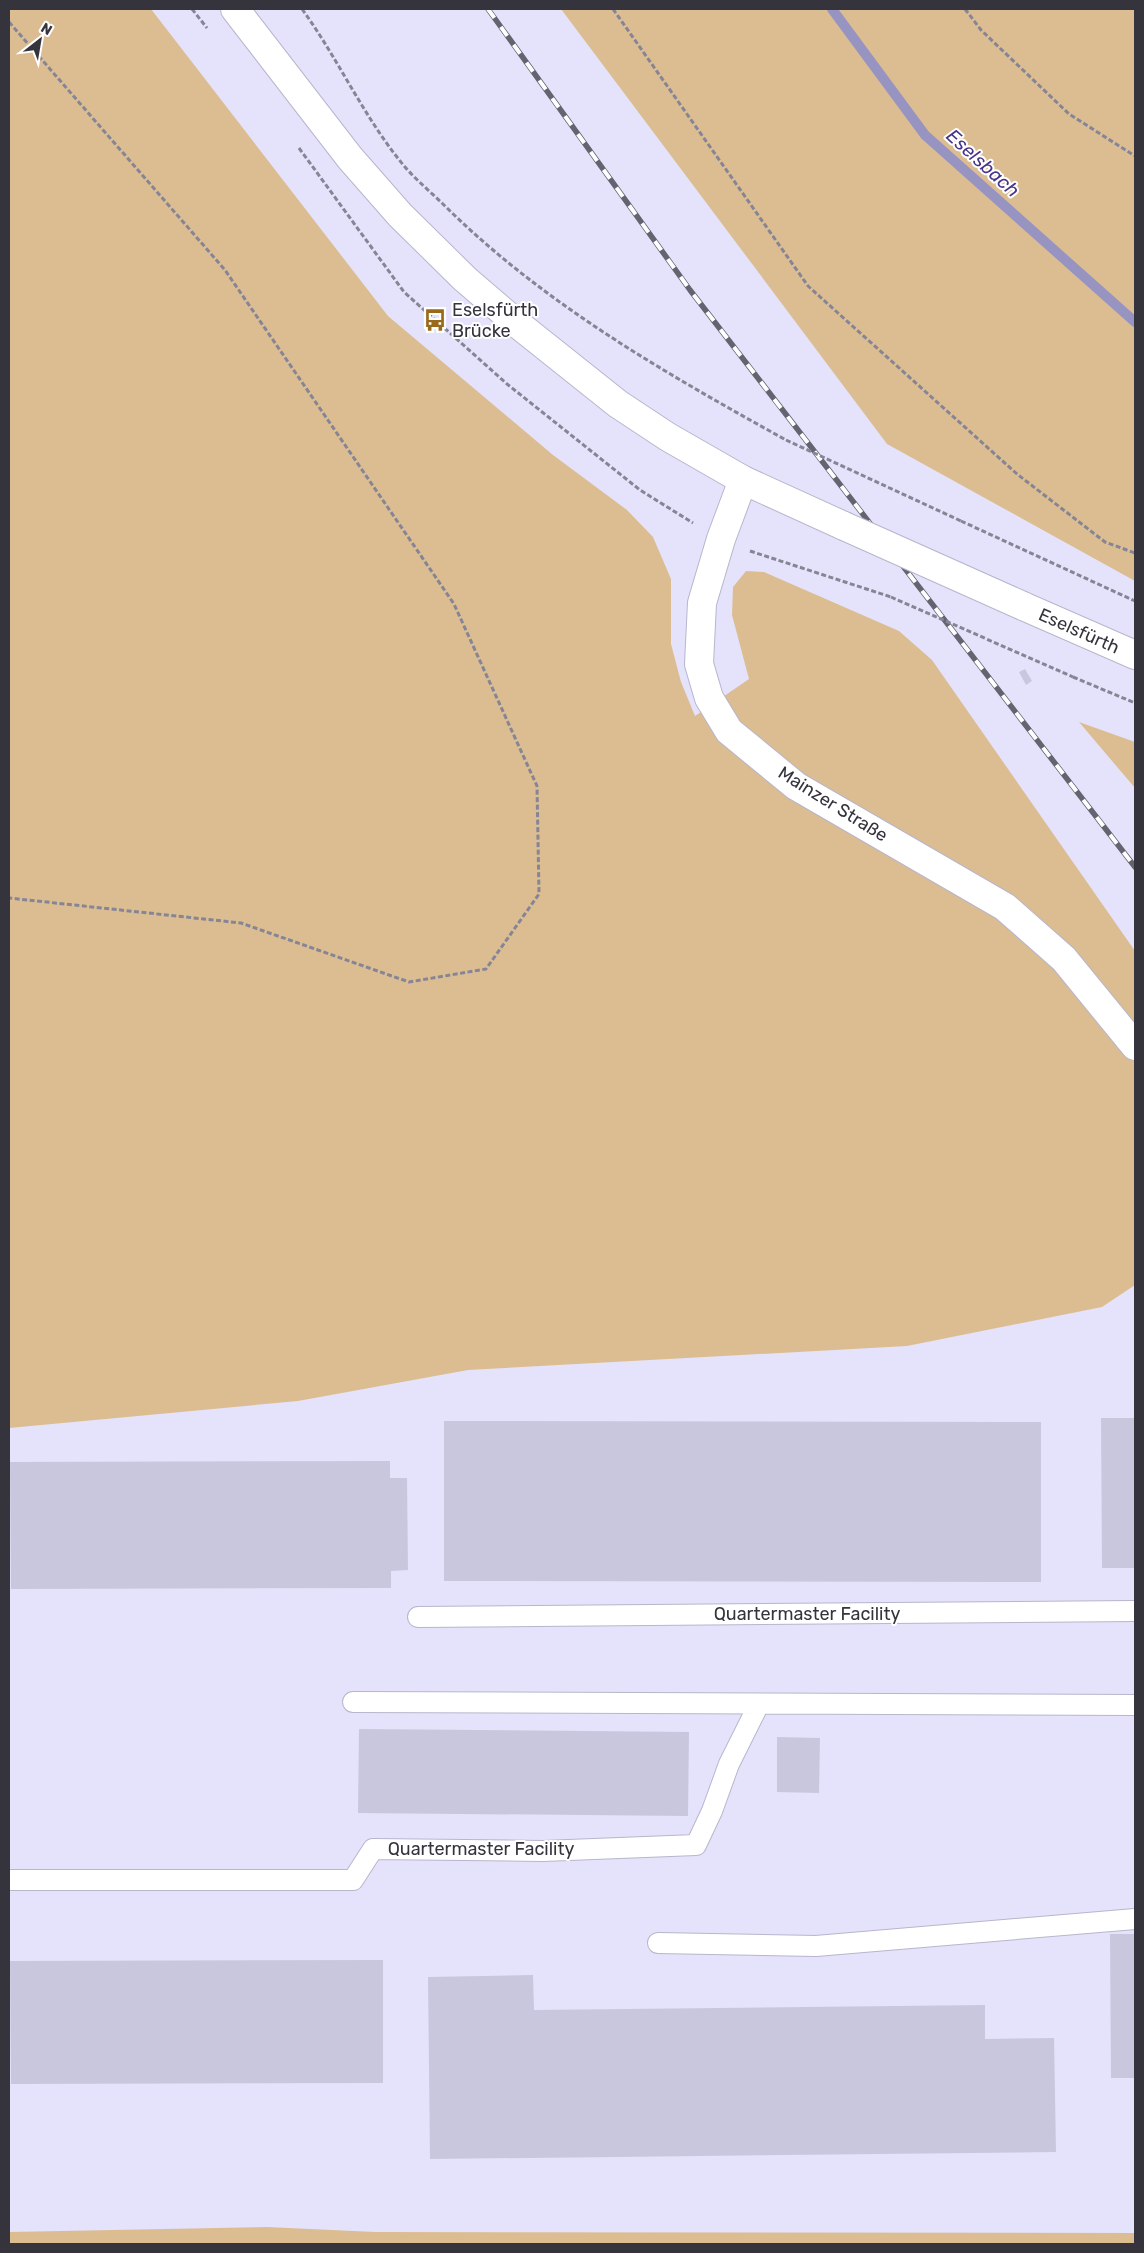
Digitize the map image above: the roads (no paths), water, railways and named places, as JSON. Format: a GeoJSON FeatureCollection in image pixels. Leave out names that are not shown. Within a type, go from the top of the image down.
{"type":"FeatureCollection","features":[{"type":"Feature","properties":{"kind":"main road","name":"Eselsfürth"},"geometry":{"type":"LineString","coordinates":[[235,9],[350,158],[400,215],[465,279],[529,334],[618,404],[743,480],[1135,655]]}},
{"type":"Feature","properties":{"kind":"main road","name":"Mainzer Straße"},"geometry":{"type":"LineString","coordinates":[[743,480],[721,539],[702,603],[700,664],[710,698],[730,731],[796,786],[1005,907],[1064,959],[1135,1046]]}},
{"type":"Feature","properties":{"kind":"lane","name":"Quartermaster Facility"},"geometry":{"type":"LineString","coordinates":[[418,1617],[1135,1612]]}},
{"type":"Feature","properties":{"kind":"lane"},"geometry":{"type":"LineString","coordinates":[[353,1702],[1135,1705]]}},
{"type":"Feature","properties":{"kind":"lane","name":"Quartermaster Facility"},"geometry":{"type":"LineString","coordinates":[[9,1880],[354,1880],[373,1848],[543,1851],[696,1844],[712,1811],[729,1764],[759,1704]]}},
{"type":"Feature","properties":{"kind":"lane"},"geometry":{"type":"LineString","coordinates":[[658,1943],[816,1946],[1135,1919]]}},
{"type":"Feature","properties":{"kind":"waterway","name":"Eselsbach"},"geometry":{"type":"LineString","coordinates":[[832,9],[925,135],[1135,322]]}},
{"type":"Feature","properties":{"kind":"railway"},"geometry":{"type":"LineString","coordinates":[[488,9],[690,290],[1135,867]]}},
{"type":"Feature","properties":{"kind":"place","name":"Eselsfürth Brücke"},"geometry":{"type":"Point","coordinates":[435,320]}}]}
